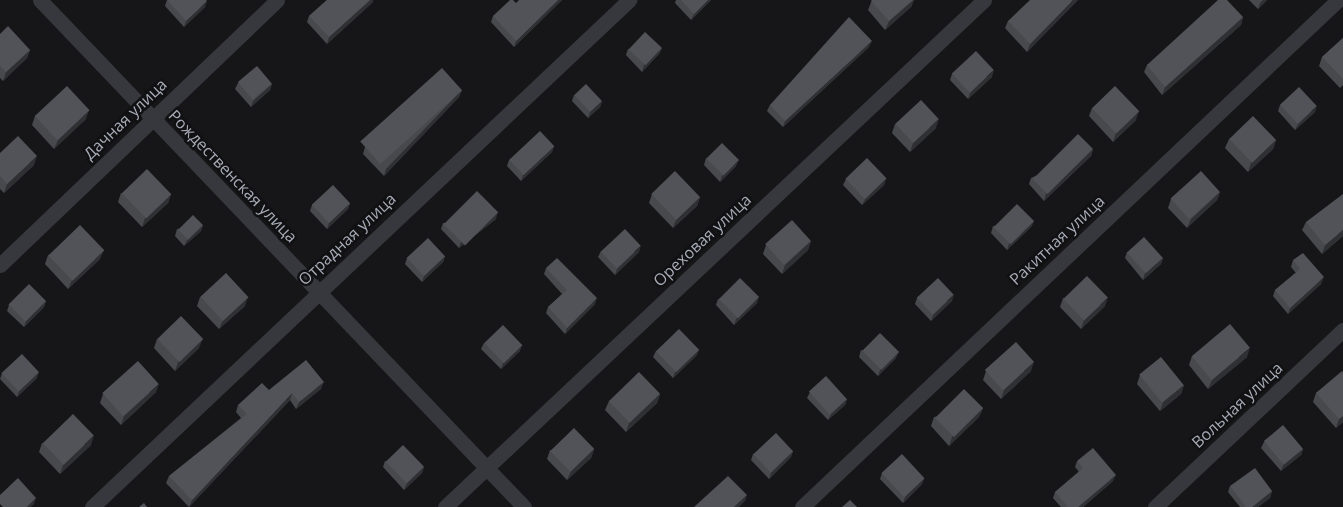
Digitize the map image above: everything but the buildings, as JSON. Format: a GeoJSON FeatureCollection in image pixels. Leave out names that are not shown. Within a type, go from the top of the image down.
{"type":"FeatureCollection","features":[{"type":"Feature","properties":{"kind":"street","name":"Рождественская улица"},"geometry":{"type":"LineString","coordinates":[[40,0],[524,507]]}},
{"type":"Feature","properties":{"kind":"street","name":"Дачная улица"},"geometry":{"type":"LineString","coordinates":[[0,265],[151,117],[277,0]]}},
{"type":"Feature","properties":{"kind":"street","name":"Отрадная улица"},"geometry":{"type":"LineString","coordinates":[[92,507],[318,291],[629,0]]}},
{"type":"Feature","properties":{"kind":"street","name":"Ореховая улица"},"geometry":{"type":"LineString","coordinates":[[445,507],[984,0]]}},
{"type":"Feature","properties":{"kind":"street","name":"Ракитная улица"},"geometry":{"type":"LineString","coordinates":[[801,507],[1338,0]]}},
{"type":"Feature","properties":{"kind":"street","name":"Вольная улица"},"geometry":{"type":"LineString","coordinates":[[1155,507],[1343,330]]}}]}
